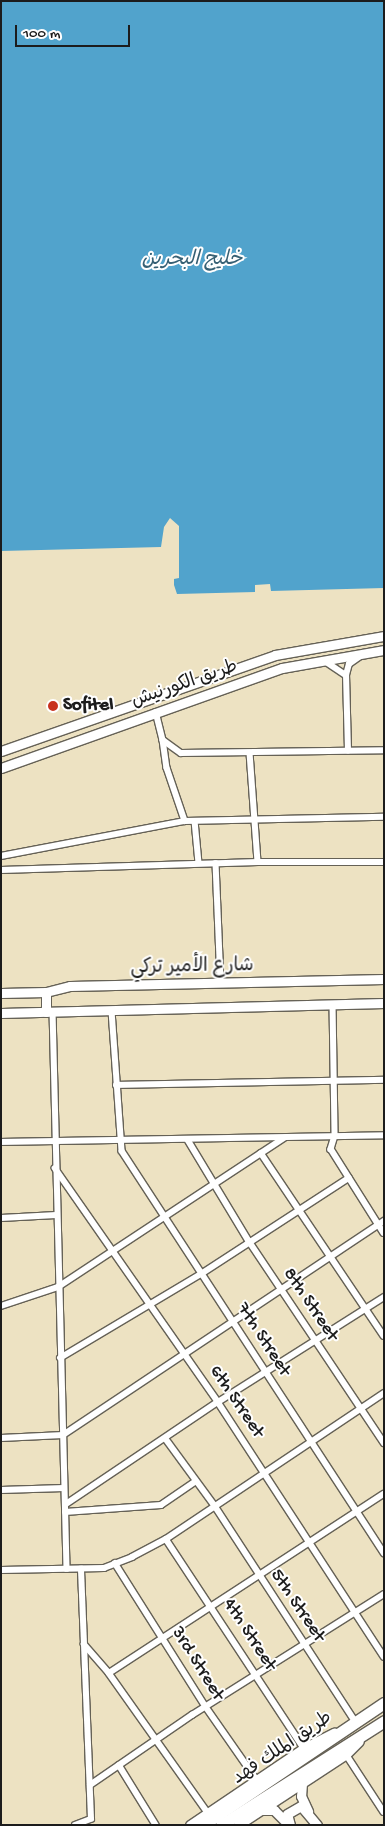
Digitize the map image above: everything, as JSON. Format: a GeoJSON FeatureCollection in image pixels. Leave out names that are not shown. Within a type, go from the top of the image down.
{"type":"FeatureCollection","features":[{"type":"Feature","properties":{"kind":"highway","name":"طريق الملك فهد"},"geometry":{"type":"LineString","coordinates":[[203,1825],[384,1703]]}},
{"type":"Feature","properties":{"kind":"highway","name":"طريق الملك فهد"},"geometry":{"type":"LineString","coordinates":[[221,1825],[379,1724]]}},
{"type":"Feature","properties":{"kind":"main road","name":"طريق الكورنيش"},"geometry":{"type":"LineString","coordinates":[[1,751],[275,655],[384,636]]}},
{"type":"Feature","properties":{"kind":"main road","name":"طريق الكورنيش"},"geometry":{"type":"LineString","coordinates":[[1,768],[282,668],[384,650]]}},
{"type":"Feature","properties":{"kind":"main road","name":"شارع الأمير تركي"},"geometry":{"type":"LineString","coordinates":[[1,993],[46,992],[70,986],[384,979]]}},
{"type":"Feature","properties":{"kind":"main road"},"geometry":{"type":"LineString","coordinates":[[46,992],[50,1011]]}},
{"type":"Feature","properties":{"kind":"main road"},"geometry":{"type":"LineString","coordinates":[[1,1013],[384,1003]]}},
{"type":"Feature","properties":{"kind":"main road"},"geometry":{"type":"LineString","coordinates":[[238,1825],[346,1754],[379,1724]]}},
{"type":"Feature","properties":{"kind":"main road"},"geometry":{"type":"LineString","coordinates":[[190,1825],[304,1748],[343,1729]]}},
{"type":"Feature","properties":{"kind":"main road"},"geometry":{"type":"LineString","coordinates":[[302,1783],[301,1796],[317,1825]]}},
{"type":"Feature","properties":{"kind":"main road"},"geometry":{"type":"LineString","coordinates":[[288,1824],[287,1814],[293,1807],[301,1806],[308,1811]]}},
{"type":"Feature","properties":{"kind":"main road"},"geometry":{"type":"LineString","coordinates":[[258,1811],[274,1810],[288,1824]]}},
{"type":"Feature","properties":{"kind":"street"},"geometry":{"type":"LineString","coordinates":[[348,751],[346,675],[349,664],[367,652]]}},
{"type":"Feature","properties":{"kind":"street"},"geometry":{"type":"LineString","coordinates":[[323,660],[346,675]]}},
{"type":"Feature","properties":{"kind":"street"},"geometry":{"type":"LineString","coordinates":[[156,712],[167,768],[185,821]]}},
{"type":"Feature","properties":{"kind":"street"},"geometry":{"type":"LineString","coordinates":[[163,740],[181,753],[384,750]]}},
{"type":"Feature","properties":{"kind":"street"},"geometry":{"type":"LineString","coordinates":[[250,753],[253,820],[258,862]]}},
{"type":"Feature","properties":{"kind":"street"},"geometry":{"type":"LineString","coordinates":[[1,856],[185,821],[384,817]]}},
{"type":"Feature","properties":{"kind":"street"},"geometry":{"type":"LineString","coordinates":[[195,821],[199,863]]}},
{"type":"Feature","properties":{"kind":"street"},"geometry":{"type":"LineString","coordinates":[[1,870],[199,863],[384,862]]}},
{"type":"Feature","properties":{"kind":"street"},"geometry":{"type":"LineString","coordinates":[[216,863],[221,983]]}},
{"type":"Feature","properties":{"kind":"street"},"geometry":{"type":"LineString","coordinates":[[333,1004],[335,1136],[331,1149],[381,1223],[384,1233]]}},
{"type":"Feature","properties":{"kind":"street"},"geometry":{"type":"LineString","coordinates":[[50,1011],[67,1569]]}},
{"type":"Feature","properties":{"kind":"street"},"geometry":{"type":"LineString","coordinates":[[112,1011],[120,1141]]}},
{"type":"Feature","properties":{"kind":"street"},"geometry":{"type":"LineString","coordinates":[[116,1085],[384,1080]]}},
{"type":"Feature","properties":{"kind":"street"},"geometry":{"type":"LineString","coordinates":[[1,1142],[55,1143],[384,1135]]}},
{"type":"Feature","properties":{"kind":"street"},"geometry":{"type":"LineString","coordinates":[[1,1306],[58,1287],[164,1214],[284,1138]]}},
{"type":"Feature","properties":{"kind":"street","name":"8th Street"},"geometry":{"type":"LineString","coordinates":[[188,1140],[212,1184],[384,1443]]}},
{"type":"Feature","properties":{"kind":"street","name":"7th Street"},"geometry":{"type":"LineString","coordinates":[[120,1141],[122,1150],[201,1274],[233,1320],[265,1373],[312,1441],[384,1553]]}},
{"type":"Feature","properties":{"kind":"street"},"geometry":{"type":"LineString","coordinates":[[261,1153],[384,1336]]}},
{"type":"Feature","properties":{"kind":"street","name":"6th Street"},"geometry":{"type":"LineString","coordinates":[[56,1168],[114,1249],[218,1402],[311,1541],[384,1657]]}},
{"type":"Feature","properties":{"kind":"street"},"geometry":{"type":"LineString","coordinates":[[60,1358],[152,1305],[349,1178]]}},
{"type":"Feature","properties":{"kind":"street"},"geometry":{"type":"LineString","coordinates":[[1,1218],[56,1215]]}},
{"type":"Feature","properties":{"kind":"street"},"geometry":{"type":"LineString","coordinates":[[1,1438],[63,1435],[184,1352],[381,1223]]}},
{"type":"Feature","properties":{"kind":"street"},"geometry":{"type":"LineString","coordinates":[[66,1504],[166,1439],[218,1402],[384,1297]]}},
{"type":"Feature","properties":{"kind":"street"},"geometry":{"type":"LineString","coordinates":[[1,1570],[104,1568],[115,1563],[166,1539],[384,1393]]}},
{"type":"Feature","properties":{"kind":"street","name":"5th Street"},"geometry":{"type":"LineString","coordinates":[[166,1439],[215,1506],[355,1722]]}},
{"type":"Feature","properties":{"kind":"street"},"geometry":{"type":"LineString","coordinates":[[66,1512],[160,1505],[196,1481]]}},
{"type":"Feature","properties":{"kind":"street"},"geometry":{"type":"LineString","coordinates":[[1,1490],[64,1488]]}},
{"type":"Feature","properties":{"kind":"street"},"geometry":{"type":"LineString","coordinates":[[109,1673],[384,1494]]}},
{"type":"Feature","properties":{"kind":"street","name":"4th Street"},"geometry":{"type":"LineString","coordinates":[[166,1539],[212,1605],[304,1748]]}},
{"type":"Feature","properties":{"kind":"street","name":"3rd Street"},"geometry":{"type":"LineString","coordinates":[[115,1563],[206,1706],[257,1780]]}},
{"type":"Feature","properties":{"kind":"street"},"geometry":{"type":"LineString","coordinates":[[75,1825],[91,1819],[81,1569]]}},
{"type":"Feature","properties":{"kind":"street"},"geometry":{"type":"LineString","coordinates":[[90,1785],[206,1706],[384,1594]]}},
{"type":"Feature","properties":{"kind":"street"},"geometry":{"type":"LineString","coordinates":[[84,1644],[109,1673],[208,1813]]}},
{"type":"Feature","properties":{"kind":"street"},"geometry":{"type":"LineString","coordinates":[[346,1754],[384,1812]]}},
{"type":"Feature","properties":{"kind":"street"},"geometry":{"type":"LineString","coordinates":[[119,1766],[156,1825]]}},
{"type":"Feature","properties":{"kind":"water","name":"خليج البحرين"},"geometry":{"type":"Polygon","coordinates":[[[1,1],[384,1],[384,588],[271,591],[270,584],[255,585],[255,592],[177,594],[174,579],[179,578],[179,526],[170,518],[164,527],[161,547],[1,551],[1,1]]]}},
{"type":"Feature","properties":{"kind":"place","name":"Sofitel"},"geometry":{"type":"Point","coordinates":[53,706]}}]}
